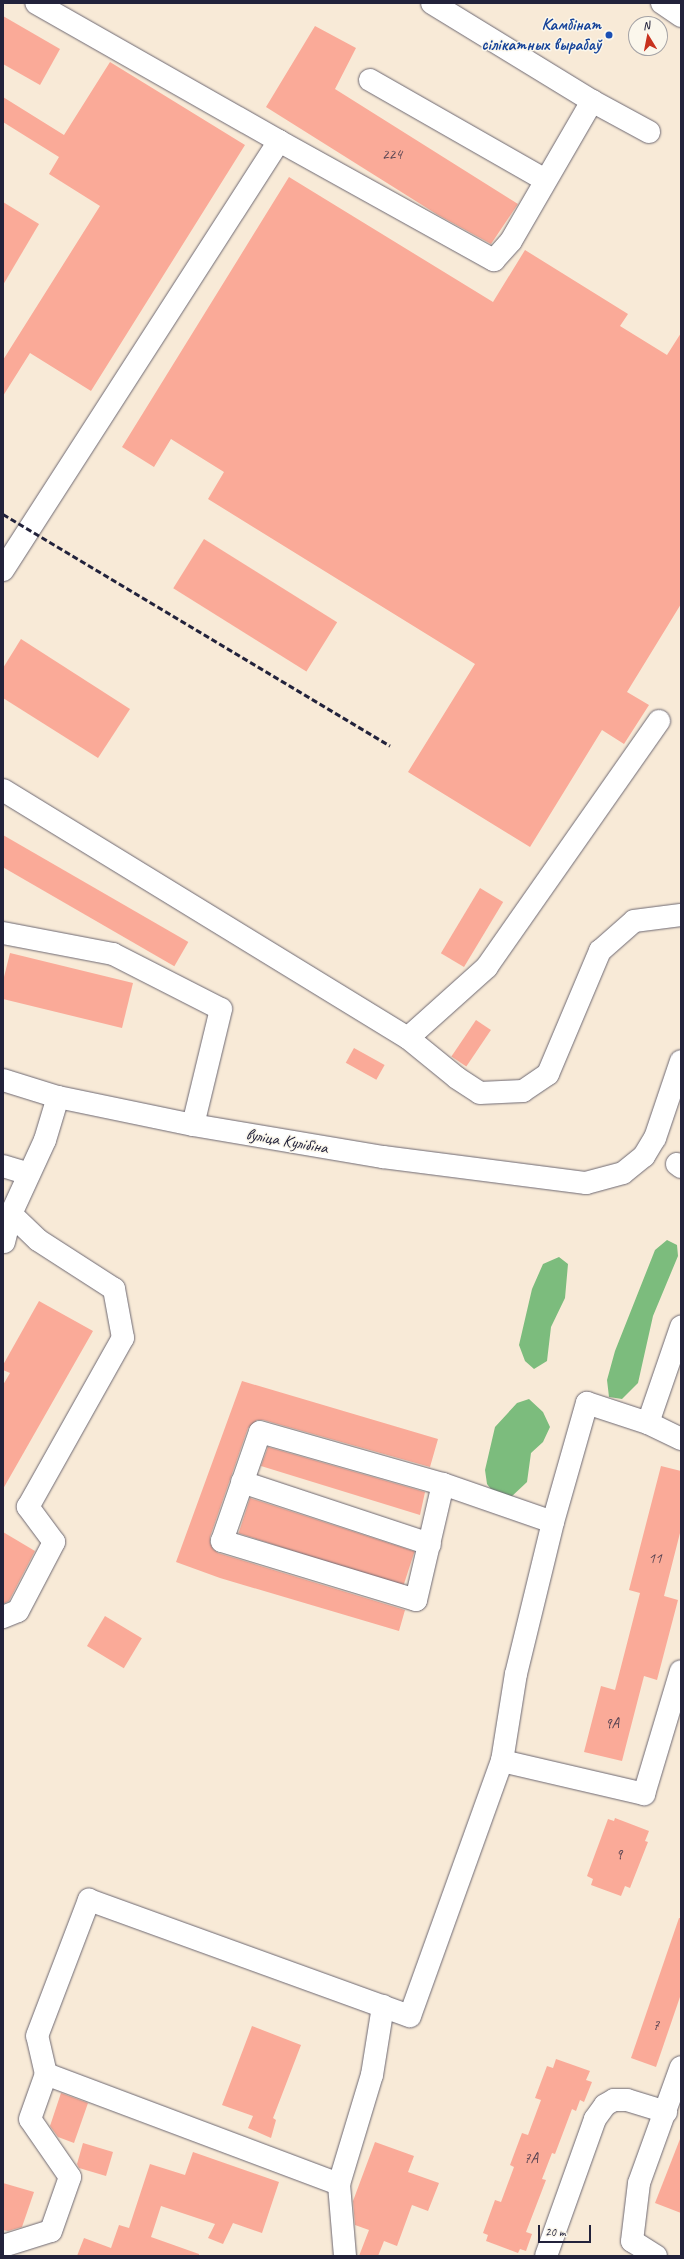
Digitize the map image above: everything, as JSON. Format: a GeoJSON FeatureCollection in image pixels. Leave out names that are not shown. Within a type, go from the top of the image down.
{"type":"FeatureCollection","features":[{"type":"Feature","properties":{"kind":"main road"},"geometry":{"type":"LineString","coordinates":[[36,3],[279,141],[494,260],[511,241],[592,101]]}},
{"type":"Feature","properties":{"kind":"main road"},"geometry":{"type":"LineString","coordinates":[[432,3],[592,101],[649,132]]}},
{"type":"Feature","properties":{"kind":"main road"},"geometry":{"type":"LineString","coordinates":[[662,3],[681,16]]}},
{"type":"Feature","properties":{"kind":"main road"},"geometry":{"type":"LineString","coordinates":[[370,80],[545,180]]}},
{"type":"Feature","properties":{"kind":"main road"},"geometry":{"type":"LineString","coordinates":[[3,570],[279,141]]}},
{"type":"Feature","properties":{"kind":"main road"},"geometry":{"type":"LineString","coordinates":[[408,1038],[487,967],[659,721]]}},
{"type":"Feature","properties":{"kind":"main road"},"geometry":{"type":"LineString","coordinates":[[3,790],[408,1038],[457,1078],[480,1093],[523,1091],[548,1074],[600,951],[634,920],[681,915]]}},
{"type":"Feature","properties":{"kind":"main road"},"geometry":{"type":"LineString","coordinates":[[3,933],[113,954],[221,1009],[193,1125]]}},
{"type":"Feature","properties":{"kind":"main road","name":"вуліца Кулібіна"},"geometry":{"type":"LineString","coordinates":[[3,1080],[58,1097],[193,1125],[383,1157],[586,1183],[623,1173],[644,1156],[655,1138],[681,1061]]}},
{"type":"Feature","properties":{"kind":"main road"},"geometry":{"type":"LineString","coordinates":[[4,1242],[11,1214],[45,1140],[58,1097]]}},
{"type":"Feature","properties":{"kind":"main road"},"geometry":{"type":"LineString","coordinates":[[3,1166],[29,1174]]}},
{"type":"Feature","properties":{"kind":"main road"},"geometry":{"type":"LineString","coordinates":[[3,1617],[18,1611],[54,1542],[28,1508],[123,1338],[114,1289],[38,1240],[11,1214]]}},
{"type":"Feature","properties":{"kind":"main road"},"geometry":{"type":"LineString","coordinates":[[648,1423],[681,1328]]}},
{"type":"Feature","properties":{"kind":"main road"},"geometry":{"type":"LineString","coordinates":[[3,2246],[51,2231],[70,2177],[30,2118],[46,2074],[37,2036],[89,1900],[410,2016],[502,1761],[516,1674],[553,1522],[587,1403],[648,1423],[681,1438]]}},
{"type":"Feature","properties":{"kind":"main road"},"geometry":{"type":"LineString","coordinates":[[443,1484],[416,1600],[222,1541],[260,1432],[443,1484],[553,1522]]}},
{"type":"Feature","properties":{"kind":"main road"},"geometry":{"type":"LineString","coordinates":[[242,1482],[430,1544]]}},
{"type":"Feature","properties":{"kind":"main road"},"geometry":{"type":"LineString","coordinates":[[502,1761],[644,1794],[681,1671]]}},
{"type":"Feature","properties":{"kind":"main road"},"geometry":{"type":"LineString","coordinates":[[345,2256],[339,2184],[372,2075],[382,2006]]}},
{"type":"Feature","properties":{"kind":"main road"},"geometry":{"type":"LineString","coordinates":[[656,2256],[632,2241],[639,2183],[666,2112],[681,2067]]}},
{"type":"Feature","properties":{"kind":"main road"},"geometry":{"type":"LineString","coordinates":[[46,2074],[339,2184]]}},
{"type":"Feature","properties":{"kind":"main road"},"geometry":{"type":"LineString","coordinates":[[546,2256],[595,2119],[605,2105],[614,2100],[627,2100],[666,2112]]}},
{"type":"Feature","properties":{"kind":"green space"},"geometry":{"type":"Polygon","coordinates":[[[667,1240],[677,1245],[678,1256],[653,1316],[638,1383],[622,1399],[609,1397],[607,1380],[615,1351],[655,1250],[667,1240]]]}},
{"type":"Feature","properties":{"kind":"green space"},"geometry":{"type":"Polygon","coordinates":[[[559,1257],[568,1264],[565,1298],[551,1327],[547,1361],[534,1369],[525,1361],[519,1345],[532,1289],[543,1264],[559,1257]]]}},
{"type":"Feature","properties":{"kind":"green space"},"geometry":{"type":"Polygon","coordinates":[[[529,1399],[543,1412],[550,1427],[543,1442],[531,1453],[527,1482],[510,1498],[497,1497],[487,1484],[485,1470],[495,1427],[517,1403],[529,1399]]]}},
{"type":"Feature","properties":{"kind":"building"},"geometry":{"type":"Polygon","coordinates":[[[3,16],[60,49],[40,85],[3,64],[3,16]]]}},
{"type":"Feature","properties":{"kind":"building"},"geometry":{"type":"Polygon","coordinates":[[[315,26],[356,48],[335,89],[518,204],[491,244],[438,215],[266,107],[315,26]]]}},
{"type":"Feature","properties":{"kind":"building"},"geometry":{"type":"Polygon","coordinates":[[[110,62],[245,145],[91,391],[30,353],[3,396],[3,360],[100,206],[49,174],[59,157],[3,122],[3,97],[64,135],[110,62]]]}},
{"type":"Feature","properties":{"kind":"building"},"geometry":{"type":"Polygon","coordinates":[[[289,177],[493,302],[525,250],[628,314],[620,326],[667,355],[681,333],[681,604],[627,692],[649,705],[624,744],[602,730],[530,847],[408,772],[475,664],[208,499],[224,472],[171,439],[154,467],[122,447],[289,177]]]}},
{"type":"Feature","properties":{"kind":"building"},"geometry":{"type":"Polygon","coordinates":[[[3,202],[39,224],[3,285],[3,202]]]}},
{"type":"Feature","properties":{"kind":"building"},"geometry":{"type":"Polygon","coordinates":[[[204,539],[337,622],[306,671],[173,588],[204,539]]]}},
{"type":"Feature","properties":{"kind":"building"},"geometry":{"type":"Polygon","coordinates":[[[21,639],[130,709],[98,758],[3,698],[3,668],[21,639]]]}},
{"type":"Feature","properties":{"kind":"building"},"geometry":{"type":"Polygon","coordinates":[[[3,835],[188,942],[174,966],[3,867],[3,835]]]}},
{"type":"Feature","properties":{"kind":"building"},"geometry":{"type":"Polygon","coordinates":[[[480,888],[503,902],[464,967],[441,953],[480,888]]]}},
{"type":"Feature","properties":{"kind":"building"},"geometry":{"type":"Polygon","coordinates":[[[10,953],[133,983],[122,1028],[3,999],[3,981],[10,953]]]}},
{"type":"Feature","properties":{"kind":"building"},"geometry":{"type":"Polygon","coordinates":[[[476,1020],[491,1030],[466,1067],[451,1056],[476,1020]]]}},
{"type":"Feature","properties":{"kind":"building"},"geometry":{"type":"Polygon","coordinates":[[[354,1048],[385,1065],[376,1080],[346,1063],[354,1048]]]}},
{"type":"Feature","properties":{"kind":"building"},"geometry":{"type":"Polygon","coordinates":[[[39,1301],[93,1331],[3,1489],[3,1385],[10,1373],[3,1370],[3,1365],[39,1301]]]}},
{"type":"Feature","properties":{"kind":"building"},"geometry":{"type":"Polygon","coordinates":[[[242,1381],[438,1439],[430,1467],[263,1420],[257,1420],[248,1428],[210,1537],[210,1543],[213,1549],[218,1553],[405,1610],[399,1631],[220,1578],[176,1562],[242,1381]]]}},
{"type":"Feature","properties":{"kind":"building"},"geometry":{"type":"Polygon","coordinates":[[[268,1447],[425,1492],[420,1515],[261,1466],[268,1447]]]}},
{"type":"Feature","properties":{"kind":"building"},"geometry":{"type":"Polygon","coordinates":[[[661,1466],[681,1471],[681,1529],[664,1596],[678,1600],[657,1680],[644,1676],[622,1761],[584,1752],[601,1686],[615,1690],[640,1593],[629,1590],[661,1466]]]}},
{"type":"Feature","properties":{"kind":"building"},"geometry":{"type":"Polygon","coordinates":[[[250,1498],[415,1551],[403,1587],[239,1533],[250,1498]]]}},
{"type":"Feature","properties":{"kind":"building"},"geometry":{"type":"Polygon","coordinates":[[[3,1532],[35,1551],[9,1601],[3,1604],[3,1532]]]}},
{"type":"Feature","properties":{"kind":"building"},"geometry":{"type":"Polygon","coordinates":[[[105,1616],[142,1638],[124,1668],[87,1646],[105,1616]]]}},
{"type":"Feature","properties":{"kind":"building"},"geometry":{"type":"Polygon","coordinates":[[[615,1818],[649,1831],[645,1841],[648,1842],[630,1888],[625,1886],[621,1896],[591,1885],[593,1879],[587,1876],[608,1819],[614,1821],[615,1818]]]}},
{"type":"Feature","properties":{"kind":"building"},"geometry":{"type":"Polygon","coordinates":[[[679,1918],[681,1918],[681,1994],[656,2067],[631,2058],[679,1918]]]}},
{"type":"Feature","properties":{"kind":"building"},"geometry":{"type":"Polygon","coordinates":[[[252,2026],[301,2045],[273,2118],[276,2120],[271,2138],[248,2128],[253,2116],[222,2105],[252,2026]]]}},
{"type":"Feature","properties":{"kind":"building"},"geometry":{"type":"Polygon","coordinates":[[[556,2059],[590,2071],[586,2080],[592,2082],[584,2102],[580,2100],[576,2111],[572,2109],[555,2154],[552,2153],[542,2179],[546,2180],[526,2232],[532,2234],[526,2251],[520,2249],[518,2253],[486,2241],[488,2235],[483,2233],[495,2200],[501,2202],[514,2167],[510,2165],[522,2133],[528,2135],[541,2100],[535,2098],[547,2066],[553,2068],[556,2059]]]}},
{"type":"Feature","properties":{"kind":"building"},"geometry":{"type":"Polygon","coordinates":[[[61,2093],[88,2103],[74,2143],[58,2137],[50,2126],[61,2093]]]}},
{"type":"Feature","properties":{"kind":"building"},"geometry":{"type":"Polygon","coordinates":[[[681,2139],[681,2213],[655,2203],[681,2139]]]}},
{"type":"Feature","properties":{"kind":"building"},"geometry":{"type":"Polygon","coordinates":[[[375,2142],[414,2156],[408,2172],[439,2183],[428,2211],[412,2205],[397,2246],[384,2241],[378,2256],[359,2256],[369,2230],[355,2225],[353,2201],[375,2142]]]}},
{"type":"Feature","properties":{"kind":"building"},"geometry":{"type":"Polygon","coordinates":[[[83,2143],[113,2152],[106,2176],[79,2168],[77,2164],[83,2143]]]}},
{"type":"Feature","properties":{"kind":"building"},"geometry":{"type":"Polygon","coordinates":[[[193,2152],[279,2182],[262,2233],[233,2223],[223,2244],[208,2238],[215,2224],[161,2206],[151,2237],[199,2254],[199,2256],[77,2256],[84,2238],[111,2248],[119,2225],[129,2228],[150,2164],[185,2175],[193,2152]]]}},
{"type":"Feature","properties":{"kind":"building"},"geometry":{"type":"Polygon","coordinates":[[[3,2183],[34,2192],[22,2227],[8,2231],[3,2230],[3,2183]]]}},
{"type":"Feature","properties":{"kind":"railway"},"geometry":{"type":"LineString","coordinates":[[3,514],[390,746]]}},
{"type":"Feature","properties":{"kind":"place","name":"Камбінат сілікатных вырабаў"},"geometry":{"type":"Point","coordinates":[609,35]}}]}
